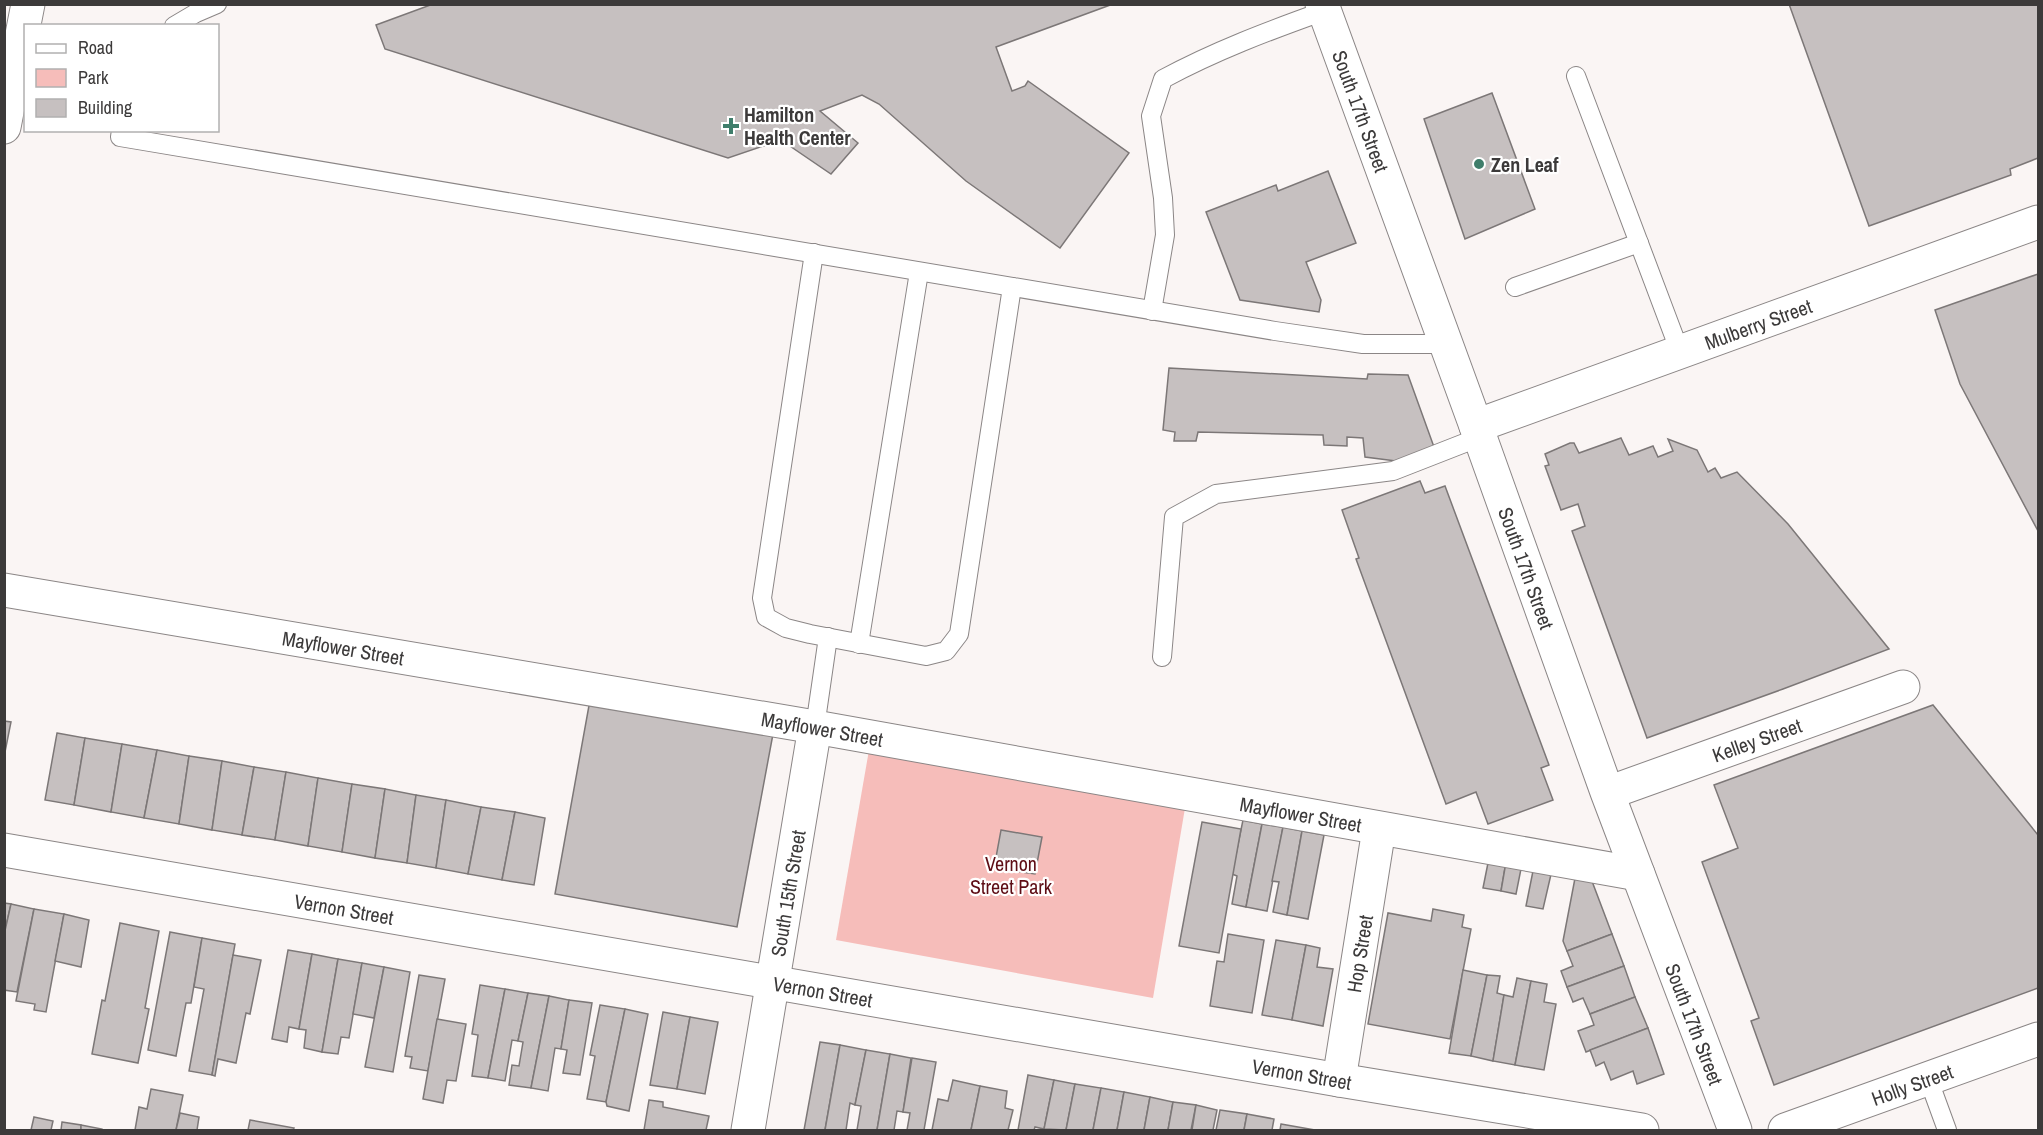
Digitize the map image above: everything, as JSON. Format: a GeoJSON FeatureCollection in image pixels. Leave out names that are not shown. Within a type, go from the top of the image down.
{"type":"FeatureCollection","features":[{"type":"Feature","properties":{"kind":"street"},"geometry":{"type":"LineString","coordinates":[[24,24],[28,4]]}},
{"type":"Feature","properties":{"kind":"street","name":"South 17th Street"},"geometry":{"type":"LineString","coordinates":[[1323,8],[1608,793],[1735,1131]]}},
{"type":"Feature","properties":{"kind":"street"},"geometry":{"type":"LineString","coordinates":[[4,127],[24,24]]}},
{"type":"Feature","properties":{"kind":"street","name":"Mulberry Street"},"geometry":{"type":"LineString","coordinates":[[1478,432],[1680,352],[2038,222]]}},
{"type":"Feature","properties":{"kind":"street","name":"Mayflower Street"},"geometry":{"type":"LineString","coordinates":[[4,590],[815,727],[1638,874]]}},
{"type":"Feature","properties":{"kind":"street","name":"Kelley Street"},"geometry":{"type":"LineString","coordinates":[[1608,793],[1904,687]]}},
{"type":"Feature","properties":{"kind":"street","name":"South 15th Street"},"geometry":{"type":"LineString","coordinates":[[748,1131],[815,727]]}},
{"type":"Feature","properties":{"kind":"street","name":"Hop Street"},"geometry":{"type":"LineString","coordinates":[[1339,1080],[1379,829]]}},
{"type":"Feature","properties":{"kind":"street","name":"Vernon Street"},"geometry":{"type":"LineString","coordinates":[[4,850],[1642,1131]]}},
{"type":"Feature","properties":{"kind":"street","name":"Holly Street"},"geometry":{"type":"LineString","coordinates":[[1785,1131],[2038,1038]]}},
{"type":"Feature","properties":{"kind":"lane"},"geometry":{"type":"LineString","coordinates":[[177,24],[217,4]]}},
{"type":"Feature","properties":{"kind":"lane"},"geometry":{"type":"LineString","coordinates":[[1152,311],[1165,235],[1163,198],[1151,116],[1163,79],[1202,58],[1323,8]]}},
{"type":"Feature","properties":{"kind":"lane"},"geometry":{"type":"LineString","coordinates":[[1576,76],[1680,352]]}},
{"type":"Feature","properties":{"kind":"lane"},"geometry":{"type":"LineString","coordinates":[[121,134],[1152,311],[1363,344],[1446,344]]}},
{"type":"Feature","properties":{"kind":"lane"},"geometry":{"type":"LineString","coordinates":[[1515,287],[1639,243]]}},
{"type":"Feature","properties":{"kind":"lane"},"geometry":{"type":"LineString","coordinates":[[814,253],[762,598],[765,617],[786,628],[926,656],[946,651],[959,634],[1012,287]]}},
{"type":"Feature","properties":{"kind":"lane"},"geometry":{"type":"LineString","coordinates":[[859,644],[919,272]]}},
{"type":"Feature","properties":{"kind":"lane"},"geometry":{"type":"LineString","coordinates":[[1162,657],[1174,517],[1216,494],[1394,471],[1478,432]]}},
{"type":"Feature","properties":{"kind":"lane"},"geometry":{"type":"LineString","coordinates":[[815,727],[828,637]]}},
{"type":"Feature","properties":{"kind":"lane"},"geometry":{"type":"LineString","coordinates":[[1928,1078],[1947,1131]]}},
{"type":"Feature","properties":{"kind":"green space","name":"Vernon Street Park"},"geometry":{"type":"Polygon","coordinates":[[[869,750],[1185,808],[1153,998],[836,940],[869,750]]]}},
{"type":"Feature","properties":{"kind":"building","name":"Hamilton Health Center"},"geometry":{"type":"Polygon","coordinates":[[[433,4],[1113,4],[996,47],[1012,91],[1025,86],[1028,81],[1129,153],[1060,248],[966,181],[879,104],[862,95],[820,111],[858,143],[831,174],[781,140],[728,158],[385,49],[376,25],[433,4]]]}},
{"type":"Feature","properties":{"kind":"building"},"geometry":{"type":"Polygon","coordinates":[[[1789,4],[2038,4],[2038,158],[2010,169],[2011,175],[1869,226],[1789,4]]]}},
{"type":"Feature","properties":{"kind":"building","name":"Zen Leaf"},"geometry":{"type":"Polygon","coordinates":[[[1492,93],[1535,209],[1465,239],[1424,119],[1492,93]]]}},
{"type":"Feature","properties":{"kind":"building"},"geometry":{"type":"Polygon","coordinates":[[[1328,171],[1356,243],[1306,262],[1321,300],[1319,312],[1240,300],[1206,212],[1276,185],[1278,191],[1328,171]]]}},
{"type":"Feature","properties":{"kind":"building"},"geometry":{"type":"Polygon","coordinates":[[[2038,274],[2038,531],[1960,384],[1935,310],[2038,274]]]}},
{"type":"Feature","properties":{"kind":"building"},"geometry":{"type":"Polygon","coordinates":[[[1169,368],[1367,379],[1368,374],[1408,375],[1434,447],[1396,461],[1365,457],[1363,438],[1347,437],[1347,446],[1324,445],[1323,435],[1198,432],[1196,441],[1174,441],[1175,432],[1163,430],[1169,368]]]}},
{"type":"Feature","properties":{"kind":"building"},"geometry":{"type":"Polygon","coordinates":[[[1621,438],[1629,455],[1653,446],[1658,457],[1673,451],[1668,439],[1697,450],[1708,472],[1715,468],[1721,478],[1737,472],[1788,524],[1889,649],[1647,738],[1572,531],[1585,526],[1578,504],[1561,510],[1545,466],[1549,465],[1545,454],[1570,443],[1574,443],[1579,453],[1621,438]]]}},
{"type":"Feature","properties":{"kind":"building"},"geometry":{"type":"Polygon","coordinates":[[[1420,481],[1425,493],[1445,486],[1549,765],[1541,768],[1553,800],[1488,824],[1476,792],[1446,804],[1356,559],[1359,558],[1342,510],[1420,481]]]}},
{"type":"Feature","properties":{"kind":"building"},"geometry":{"type":"Polygon","coordinates":[[[590,700],[773,734],[737,927],[555,894],[590,700]]]}},
{"type":"Feature","properties":{"kind":"building"},"geometry":{"type":"Polygon","coordinates":[[[1933,705],[2038,835],[2038,988],[1774,1085],[1751,1021],[1759,1018],[1702,862],[1738,848],[1714,785],[1933,705]]]}},
{"type":"Feature","properties":{"kind":"building"},"geometry":{"type":"Polygon","coordinates":[[[4,721],[11,722],[4,757],[4,721]]]}},
{"type":"Feature","properties":{"kind":"building"},"geometry":{"type":"Polygon","coordinates":[[[57,733],[85,738],[74,805],[45,800],[57,733]]]}},
{"type":"Feature","properties":{"kind":"building"},"geometry":{"type":"Polygon","coordinates":[[[85,738],[122,744],[111,812],[74,805],[85,738]]]}},
{"type":"Feature","properties":{"kind":"building"},"geometry":{"type":"Polygon","coordinates":[[[122,744],[157,750],[144,818],[111,812],[122,744]]]}},
{"type":"Feature","properties":{"kind":"building"},"geometry":{"type":"Polygon","coordinates":[[[157,750],[189,756],[179,824],[144,818],[157,750]]]}},
{"type":"Feature","properties":{"kind":"building"},"geometry":{"type":"Polygon","coordinates":[[[189,756],[222,761],[212,830],[179,824],[189,756]]]}},
{"type":"Feature","properties":{"kind":"building"},"geometry":{"type":"Polygon","coordinates":[[[222,761],[254,767],[242,835],[212,830],[222,761]]]}},
{"type":"Feature","properties":{"kind":"building"},"geometry":{"type":"Polygon","coordinates":[[[254,767],[286,772],[275,840],[242,835],[254,767]]]}},
{"type":"Feature","properties":{"kind":"building"},"geometry":{"type":"Polygon","coordinates":[[[286,772],[318,778],[308,846],[275,840],[286,772]]]}},
{"type":"Feature","properties":{"kind":"building"},"geometry":{"type":"Polygon","coordinates":[[[318,778],[352,784],[342,852],[308,846],[318,778]]]}},
{"type":"Feature","properties":{"kind":"building"},"geometry":{"type":"Polygon","coordinates":[[[352,784],[385,789],[375,858],[342,852],[352,784]]]}},
{"type":"Feature","properties":{"kind":"building"},"geometry":{"type":"Polygon","coordinates":[[[385,789],[416,795],[407,863],[375,858],[385,789]]]}},
{"type":"Feature","properties":{"kind":"building"},"geometry":{"type":"Polygon","coordinates":[[[416,795],[446,800],[436,868],[407,863],[416,795]]]}},
{"type":"Feature","properties":{"kind":"building"},"geometry":{"type":"Polygon","coordinates":[[[446,800],[481,807],[468,874],[436,868],[446,800]]]}},
{"type":"Feature","properties":{"kind":"building"},"geometry":{"type":"Polygon","coordinates":[[[481,807],[515,812],[502,880],[468,874],[481,807]]]}},
{"type":"Feature","properties":{"kind":"building"},"geometry":{"type":"Polygon","coordinates":[[[515,812],[545,818],[534,885],[502,880],[515,812]]]}},
{"type":"Feature","properties":{"kind":"building"},"geometry":{"type":"Polygon","coordinates":[[[1243,820],[1262,824],[1246,907],[1232,904],[1237,876],[1232,874],[1243,820]]]}},
{"type":"Feature","properties":{"kind":"building"},"geometry":{"type":"Polygon","coordinates":[[[1202,822],[1241,829],[1219,953],[1179,946],[1202,822]]]}},
{"type":"Feature","properties":{"kind":"building"},"geometry":{"type":"Polygon","coordinates":[[[1262,824],[1283,827],[1267,911],[1246,907],[1262,824]]]}},
{"type":"Feature","properties":{"kind":"building"},"geometry":{"type":"Polygon","coordinates":[[[1283,827],[1302,831],[1287,915],[1273,912],[1279,882],[1272,881],[1283,827]]]}},
{"type":"Feature","properties":{"kind":"building"},"geometry":{"type":"Polygon","coordinates":[[[1001,830],[1042,837],[1035,874],[994,868],[1001,830]]]}},
{"type":"Feature","properties":{"kind":"building"},"geometry":{"type":"Polygon","coordinates":[[[1302,831],[1324,835],[1308,919],[1287,915],[1302,831]]]}},
{"type":"Feature","properties":{"kind":"building"},"geometry":{"type":"Polygon","coordinates":[[[1489,858],[1506,862],[1501,891],[1483,888],[1489,858]]]}},
{"type":"Feature","properties":{"kind":"building"},"geometry":{"type":"Polygon","coordinates":[[[1506,862],[1522,864],[1516,894],[1501,891],[1506,862]]]}},
{"type":"Feature","properties":{"kind":"building"},"geometry":{"type":"Polygon","coordinates":[[[1534,866],[1552,870],[1543,909],[1526,906],[1534,866]]]}},
{"type":"Feature","properties":{"kind":"building"},"geometry":{"type":"Polygon","coordinates":[[[1576,873],[1590,876],[1612,934],[1567,951],[1563,941],[1576,873]]]}},
{"type":"Feature","properties":{"kind":"building"},"geometry":{"type":"Polygon","coordinates":[[[4,903],[11,904],[4,935],[4,903]]]}},
{"type":"Feature","properties":{"kind":"building"},"geometry":{"type":"Polygon","coordinates":[[[11,904],[34,909],[17,992],[4,990],[4,935],[11,904]]]}},
{"type":"Feature","properties":{"kind":"building"},"geometry":{"type":"Polygon","coordinates":[[[34,909],[64,914],[46,1012],[34,1010],[35,1004],[16,1001],[34,909]]]}},
{"type":"Feature","properties":{"kind":"building"},"geometry":{"type":"Polygon","coordinates":[[[1433,909],[1464,915],[1462,927],[1471,929],[1450,1039],[1368,1024],[1388,913],[1431,921],[1433,909]]]}},
{"type":"Feature","properties":{"kind":"building"},"geometry":{"type":"Polygon","coordinates":[[[64,914],[89,920],[81,967],[55,961],[64,914]]]}},
{"type":"Feature","properties":{"kind":"building"},"geometry":{"type":"Polygon","coordinates":[[[120,923],[159,931],[145,1008],[149,1009],[138,1063],[92,1054],[120,923]]]}},
{"type":"Feature","properties":{"kind":"building"},"geometry":{"type":"Polygon","coordinates":[[[170,932],[202,938],[191,1003],[186,1003],[176,1056],[148,1050],[170,932]]]}},
{"type":"Feature","properties":{"kind":"building"},"geometry":{"type":"Polygon","coordinates":[[[1228,934],[1264,940],[1252,1013],[1210,1006],[1217,961],[1224,962],[1228,934]]]}},
{"type":"Feature","properties":{"kind":"building"},"geometry":{"type":"Polygon","coordinates":[[[1612,934],[1624,966],[1567,987],[1561,971],[1573,966],[1567,951],[1612,934]]]}},
{"type":"Feature","properties":{"kind":"building"},"geometry":{"type":"Polygon","coordinates":[[[202,938],[235,944],[212,1075],[189,1071],[204,989],[194,987],[202,938]]]}},
{"type":"Feature","properties":{"kind":"building"},"geometry":{"type":"Polygon","coordinates":[[[1276,940],[1306,945],[1292,1020],[1262,1015],[1276,940]]]}},
{"type":"Feature","properties":{"kind":"building"},"geometry":{"type":"Polygon","coordinates":[[[1306,945],[1320,948],[1317,967],[1333,969],[1323,1026],[1292,1020],[1306,945]]]}},
{"type":"Feature","properties":{"kind":"building"},"geometry":{"type":"Polygon","coordinates":[[[288,950],[312,954],[299,1029],[289,1027],[287,1042],[272,1039],[288,950]]]}},
{"type":"Feature","properties":{"kind":"building"},"geometry":{"type":"Polygon","coordinates":[[[312,954],[338,959],[322,1052],[304,1048],[306,1030],[299,1029],[312,954]]]}},
{"type":"Feature","properties":{"kind":"building"},"geometry":{"type":"Polygon","coordinates":[[[233,955],[261,960],[250,1014],[246,1013],[236,1063],[218,1059],[215,1076],[212,1075],[233,955]]]}},
{"type":"Feature","properties":{"kind":"building"},"geometry":{"type":"Polygon","coordinates":[[[338,959],[362,963],[349,1038],[341,1037],[338,1054],[322,1052],[338,959]]]}},
{"type":"Feature","properties":{"kind":"building"},"geometry":{"type":"Polygon","coordinates":[[[362,963],[384,967],[374,1018],[353,1014],[362,963]]]}},
{"type":"Feature","properties":{"kind":"building"},"geometry":{"type":"Polygon","coordinates":[[[1624,966],[1635,997],[1590,1014],[1583,998],[1573,1002],[1567,987],[1624,966]]]}},
{"type":"Feature","properties":{"kind":"building"},"geometry":{"type":"Polygon","coordinates":[[[384,967],[410,972],[393,1072],[365,1067],[384,967]]]}},
{"type":"Feature","properties":{"kind":"building"},"geometry":{"type":"Polygon","coordinates":[[[1463,970],[1487,975],[1471,1056],[1449,1053],[1463,970]]]}},
{"type":"Feature","properties":{"kind":"building"},"geometry":{"type":"Polygon","coordinates":[[[419,975],[445,979],[428,1071],[410,1068],[412,1057],[405,1056],[419,975]]]}},
{"type":"Feature","properties":{"kind":"building"},"geometry":{"type":"Polygon","coordinates":[[[1487,975],[1500,976],[1497,993],[1504,995],[1493,1061],[1471,1056],[1487,975]]]}},
{"type":"Feature","properties":{"kind":"building"},"geometry":{"type":"Polygon","coordinates":[[[1517,978],[1531,981],[1515,1065],[1493,1061],[1504,995],[1513,997],[1517,978]]]}},
{"type":"Feature","properties":{"kind":"building"},"geometry":{"type":"Polygon","coordinates":[[[1531,981],[1547,984],[1544,1002],[1556,1004],[1544,1070],[1515,1065],[1531,981]]]}},
{"type":"Feature","properties":{"kind":"building"},"geometry":{"type":"Polygon","coordinates":[[[480,985],[505,989],[488,1078],[472,1076],[478,1035],[472,1034],[480,985]]]}},
{"type":"Feature","properties":{"kind":"building"},"geometry":{"type":"Polygon","coordinates":[[[505,989],[528,993],[518,1041],[512,1040],[505,1081],[488,1078],[505,989]]]}},
{"type":"Feature","properties":{"kind":"building"},"geometry":{"type":"Polygon","coordinates":[[[528,993],[549,996],[531,1088],[509,1085],[512,1065],[519,1066],[523,1042],[518,1041],[528,993]]]}},
{"type":"Feature","properties":{"kind":"building"},"geometry":{"type":"Polygon","coordinates":[[[549,996],[569,1000],[561,1049],[555,1048],[548,1091],[531,1088],[549,996]]]}},
{"type":"Feature","properties":{"kind":"building"},"geometry":{"type":"Polygon","coordinates":[[[1635,997],[1648,1028],[1586,1052],[1578,1031],[1594,1025],[1590,1014],[1635,997]]]}},
{"type":"Feature","properties":{"kind":"building"},"geometry":{"type":"Polygon","coordinates":[[[569,1000],[592,1003],[580,1075],[563,1073],[567,1050],[561,1049],[569,1000]]]}},
{"type":"Feature","properties":{"kind":"building"},"geometry":{"type":"Polygon","coordinates":[[[600,1005],[625,1009],[606,1102],[587,1099],[595,1056],[590,1055],[600,1005]]]}},
{"type":"Feature","properties":{"kind":"building"},"geometry":{"type":"Polygon","coordinates":[[[625,1009],[648,1014],[629,1111],[607,1106],[606,1102],[625,1009]]]}},
{"type":"Feature","properties":{"kind":"building"},"geometry":{"type":"Polygon","coordinates":[[[663,1012],[690,1017],[677,1089],[650,1085],[663,1012]]]}},
{"type":"Feature","properties":{"kind":"building"},"geometry":{"type":"Polygon","coordinates":[[[690,1017],[718,1022],[705,1094],[677,1089],[690,1017]]]}},
{"type":"Feature","properties":{"kind":"building"},"geometry":{"type":"Polygon","coordinates":[[[437,1019],[466,1024],[456,1081],[447,1080],[443,1103],[423,1099],[437,1019]]]}},
{"type":"Feature","properties":{"kind":"building"},"geometry":{"type":"Polygon","coordinates":[[[1648,1028],[1664,1074],[1637,1084],[1633,1071],[1611,1080],[1604,1062],[1596,1066],[1590,1050],[1648,1028]]]}},
{"type":"Feature","properties":{"kind":"building"},"geometry":{"type":"Polygon","coordinates":[[[820,1042],[840,1045],[825,1130],[804,1130],[820,1042]]]}},
{"type":"Feature","properties":{"kind":"building"},"geometry":{"type":"Polygon","coordinates":[[[840,1045],[866,1050],[855,1105],[850,1103],[846,1130],[825,1130],[840,1045]]]}},
{"type":"Feature","properties":{"kind":"building"},"geometry":{"type":"Polygon","coordinates":[[[866,1050],[890,1054],[877,1130],[857,1130],[861,1106],[855,1105],[866,1050]]]}},
{"type":"Feature","properties":{"kind":"building"},"geometry":{"type":"Polygon","coordinates":[[[890,1054],[911,1058],[903,1112],[897,1111],[894,1130],[877,1130],[890,1054]]]}},
{"type":"Feature","properties":{"kind":"building"},"geometry":{"type":"Polygon","coordinates":[[[912,1058],[936,1062],[924,1130],[907,1130],[910,1113],[903,1112],[912,1058]]]}},
{"type":"Feature","properties":{"kind":"building"},"geometry":{"type":"Polygon","coordinates":[[[1028,1075],[1054,1080],[1044,1129],[1035,1127],[1034,1130],[1018,1130],[1028,1075]]]}},
{"type":"Feature","properties":{"kind":"building"},"geometry":{"type":"Polygon","coordinates":[[[953,1080],[980,1086],[971,1130],[932,1130],[938,1099],[948,1101],[953,1080]]]}},
{"type":"Feature","properties":{"kind":"building"},"geometry":{"type":"Polygon","coordinates":[[[1054,1080],[1075,1084],[1066,1130],[1044,1129],[1054,1080]]]}},
{"type":"Feature","properties":{"kind":"building"},"geometry":{"type":"Polygon","coordinates":[[[1075,1084],[1101,1088],[1093,1130],[1066,1130],[1075,1084]]]}},
{"type":"Feature","properties":{"kind":"building"},"geometry":{"type":"Polygon","coordinates":[[[980,1086],[1007,1091],[1005,1108],[1013,1110],[1008,1130],[971,1130],[980,1086]]]}},
{"type":"Feature","properties":{"kind":"building"},"geometry":{"type":"Polygon","coordinates":[[[1101,1088],[1124,1092],[1117,1130],[1093,1130],[1101,1088]]]}},
{"type":"Feature","properties":{"kind":"building"},"geometry":{"type":"Polygon","coordinates":[[[151,1089],[183,1095],[176,1130],[135,1130],[139,1107],[147,1109],[151,1089]]]}},
{"type":"Feature","properties":{"kind":"building"},"geometry":{"type":"Polygon","coordinates":[[[1124,1092],[1150,1097],[1144,1130],[1117,1130],[1124,1092]]]}},
{"type":"Feature","properties":{"kind":"building"},"geometry":{"type":"Polygon","coordinates":[[[1150,1097],[1173,1102],[1168,1130],[1144,1130],[1150,1097]]]}},
{"type":"Feature","properties":{"kind":"building"},"geometry":{"type":"Polygon","coordinates":[[[649,1100],[663,1102],[663,1107],[709,1116],[706,1130],[644,1130],[649,1100]]]}},
{"type":"Feature","properties":{"kind":"building"},"geometry":{"type":"Polygon","coordinates":[[[1173,1102],[1196,1105],[1191,1130],[1168,1130],[1173,1102]]]}},
{"type":"Feature","properties":{"kind":"building"},"geometry":{"type":"Polygon","coordinates":[[[1196,1105],[1217,1110],[1213,1130],[1192,1130],[1196,1105]]]}},
{"type":"Feature","properties":{"kind":"building"},"geometry":{"type":"Polygon","coordinates":[[[1220,1110],[1247,1114],[1244,1130],[1216,1130],[1220,1110]]]}},
{"type":"Feature","properties":{"kind":"building"},"geometry":{"type":"Polygon","coordinates":[[[180,1113],[199,1117],[197,1130],[176,1130],[180,1113]]]}},
{"type":"Feature","properties":{"kind":"building"},"geometry":{"type":"Polygon","coordinates":[[[1247,1114],[1274,1119],[1272,1130],[1244,1130],[1247,1114]]]}},
{"type":"Feature","properties":{"kind":"building"},"geometry":{"type":"Polygon","coordinates":[[[34,1117],[53,1121],[51,1130],[31,1130],[34,1117]]]}},
{"type":"Feature","properties":{"kind":"building"},"geometry":{"type":"Polygon","coordinates":[[[250,1120],[294,1128],[293,1130],[248,1130],[250,1120]]]}},
{"type":"Feature","properties":{"kind":"building"},"geometry":{"type":"Polygon","coordinates":[[[62,1122],[81,1125],[81,1130],[61,1130],[62,1122]]]}},
{"type":"Feature","properties":{"kind":"building"},"geometry":{"type":"Polygon","coordinates":[[[1281,1124],[1315,1130],[1280,1130],[1281,1124]]]}},
{"type":"Feature","properties":{"kind":"building"},"geometry":{"type":"Polygon","coordinates":[[[81,1125],[102,1129],[102,1130],[81,1130],[81,1125]]]}},
{"type":"Feature","properties":{"kind":"place","name":"Hamilton Health Center"},"geometry":{"type":"Point","coordinates":[731,126]}},
{"type":"Feature","properties":{"kind":"place","name":"Zen Leaf"},"geometry":{"type":"Point","coordinates":[1479,164]}}]}
